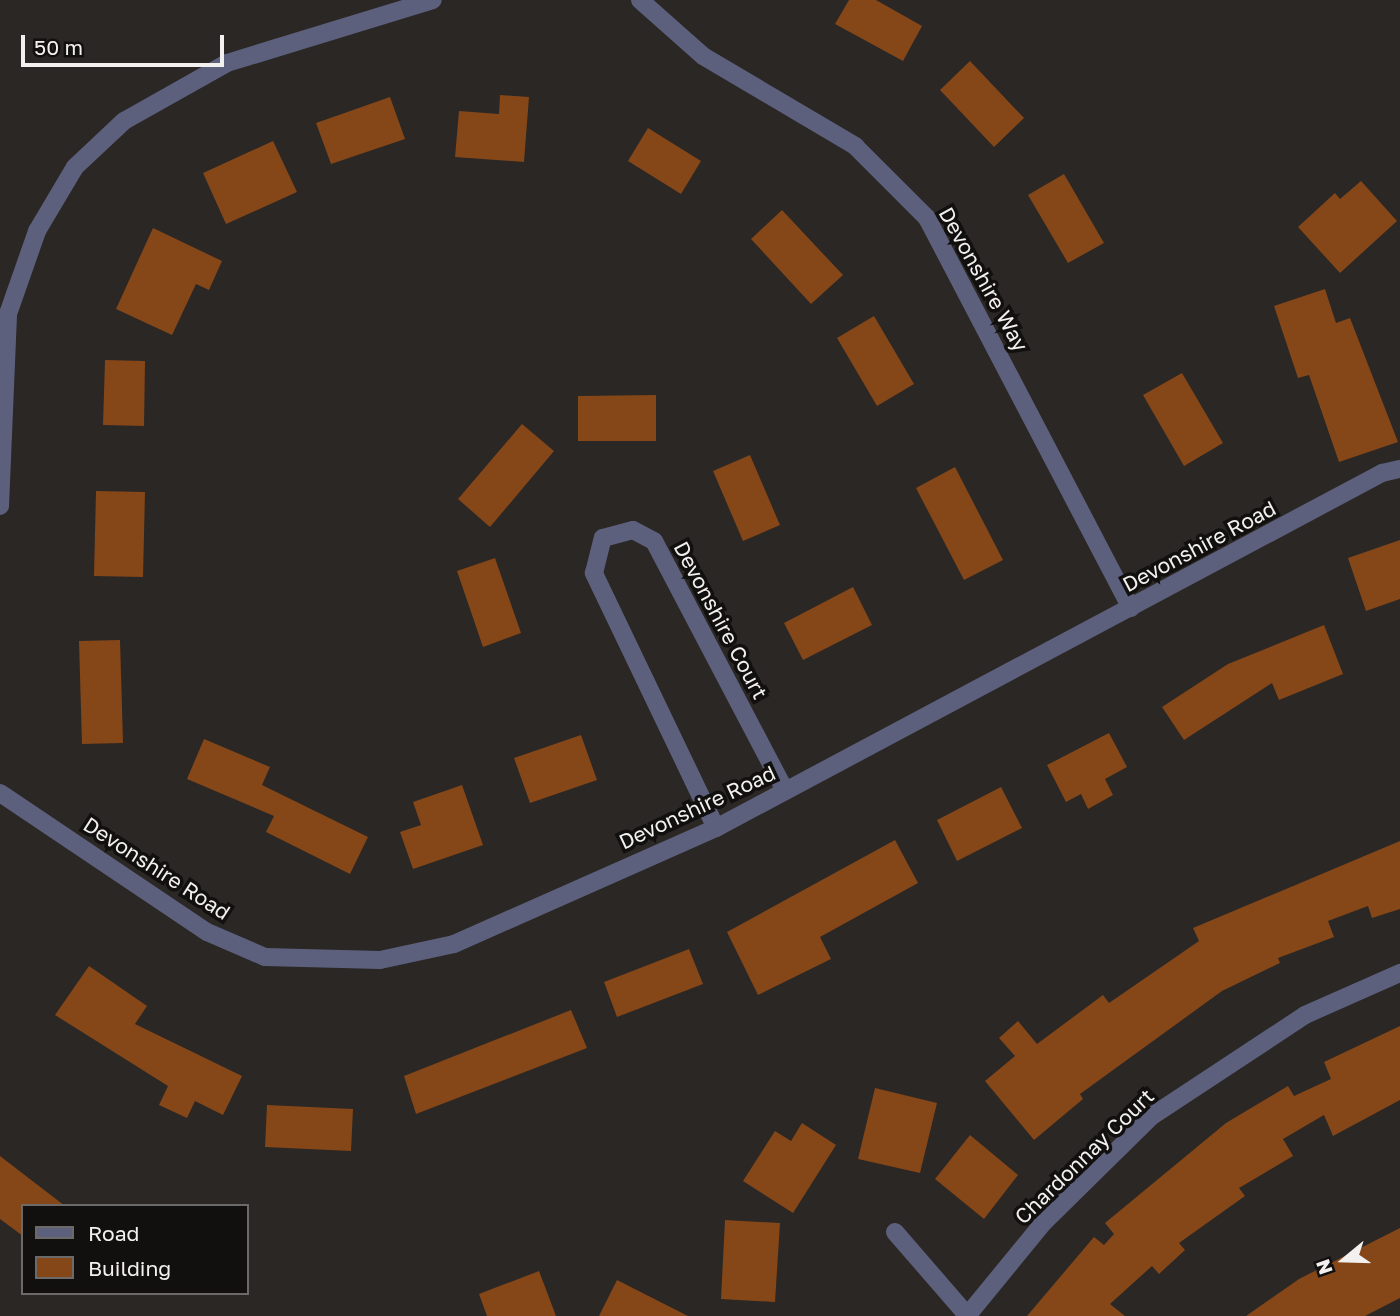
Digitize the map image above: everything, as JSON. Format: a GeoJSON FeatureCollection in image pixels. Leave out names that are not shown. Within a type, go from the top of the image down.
{"type":"FeatureCollection","features":[{"type":"Feature","properties":{"kind":"street"},"geometry":{"type":"LineString","coordinates":[[0,506],[8,314],[37,231],[75,167],[124,121],[216,69],[433,0]]}},
{"type":"Feature","properties":{"kind":"street","name":"Devonshire Way"},"geometry":{"type":"LineString","coordinates":[[640,0],[703,56],[855,146],[927,218],[1131,608]]}},
{"type":"Feature","properties":{"kind":"street","name":"Devonshire Road"},"geometry":{"type":"LineString","coordinates":[[0,793],[207,932],[265,957],[326,961],[380,960],[454,944],[716,828],[1382,473],[1400,469]]}},
{"type":"Feature","properties":{"kind":"street","name":"Devonshire Court"},"geometry":{"type":"LineString","coordinates":[[716,828],[594,573],[603,538],[633,530],[654,541],[785,791]]}},
{"type":"Feature","properties":{"kind":"street","name":"Chardonnay Court"},"geometry":{"type":"LineString","coordinates":[[967,1315],[1044,1222],[1152,1116],[1304,1014],[1400,973]]}},
{"type":"Feature","properties":{"kind":"street"},"geometry":{"type":"LineString","coordinates":[[895,1232],[967,1315]]}},
{"type":"Feature","properties":{"kind":"building"},"geometry":{"type":"Polygon","coordinates":[[[849,0],[876,0],[922,26],[903,61],[835,24],[849,0]]]}},
{"type":"Feature","properties":{"kind":"building"},"geometry":{"type":"Polygon","coordinates":[[[970,61],[1024,118],[994,147],[940,90],[970,61]]]}},
{"type":"Feature","properties":{"kind":"building"},"geometry":{"type":"Polygon","coordinates":[[[500,95],[529,97],[524,162],[455,157],[459,111],[499,114],[500,95]]]}},
{"type":"Feature","properties":{"kind":"building"},"geometry":{"type":"Polygon","coordinates":[[[390,97],[405,139],[331,164],[316,123],[390,97]]]}},
{"type":"Feature","properties":{"kind":"building"},"geometry":{"type":"Polygon","coordinates":[[[648,128],[701,161],[681,194],[628,161],[648,128]]]}},
{"type":"Feature","properties":{"kind":"building"},"geometry":{"type":"Polygon","coordinates":[[[273,141],[297,192],[226,224],[203,173],[273,141]]]}},
{"type":"Feature","properties":{"kind":"building"},"geometry":{"type":"Polygon","coordinates":[[[1064,174],[1104,243],[1068,263],[1028,195],[1064,174]]]}},
{"type":"Feature","properties":{"kind":"building"},"geometry":{"type":"Polygon","coordinates":[[[1361,181],[1397,221],[1340,273],[1298,227],[1335,193],[1340,199],[1361,181]]]}},
{"type":"Feature","properties":{"kind":"building"},"geometry":{"type":"Polygon","coordinates":[[[782,210],[843,275],[811,304],[751,239],[782,210]]]}},
{"type":"Feature","properties":{"kind":"building"},"geometry":{"type":"Polygon","coordinates":[[[153,228],[222,261],[209,290],[196,284],[172,335],[116,309],[153,228]]]}},
{"type":"Feature","properties":{"kind":"building"},"geometry":{"type":"Polygon","coordinates":[[[1325,289],[1336,323],[1350,318],[1398,442],[1339,462],[1309,375],[1298,378],[1274,306],[1325,289]]]}},
{"type":"Feature","properties":{"kind":"building"},"geometry":{"type":"Polygon","coordinates":[[[874,316],[914,384],[877,406],[837,338],[874,316]]]}},
{"type":"Feature","properties":{"kind":"building"},"geometry":{"type":"Polygon","coordinates":[[[105,360],[145,361],[144,426],[103,425],[105,360]]]}},
{"type":"Feature","properties":{"kind":"building"},"geometry":{"type":"Polygon","coordinates":[[[1182,373],[1223,443],[1184,466],[1143,395],[1182,373]]]}},
{"type":"Feature","properties":{"kind":"building"},"geometry":{"type":"Polygon","coordinates":[[[656,395],[656,441],[578,441],[578,396],[656,395]]]}},
{"type":"Feature","properties":{"kind":"building"},"geometry":{"type":"Polygon","coordinates":[[[522,424],[554,451],[490,527],[458,499],[522,424]]]}},
{"type":"Feature","properties":{"kind":"building"},"geometry":{"type":"Polygon","coordinates":[[[750,455],[780,525],[743,541],[713,471],[750,455]]]}},
{"type":"Feature","properties":{"kind":"building"},"geometry":{"type":"Polygon","coordinates":[[[955,467],[1003,560],[964,580],[916,488],[955,467]]]}},
{"type":"Feature","properties":{"kind":"building"},"geometry":{"type":"Polygon","coordinates":[[[96,491],[145,492],[143,577],[94,576],[96,491]]]}},
{"type":"Feature","properties":{"kind":"building"},"geometry":{"type":"Polygon","coordinates":[[[1400,540],[1400,599],[1366,611],[1348,558],[1400,540]]]}},
{"type":"Feature","properties":{"kind":"building"},"geometry":{"type":"Polygon","coordinates":[[[495,558],[521,633],[483,647],[457,571],[495,558]]]}},
{"type":"Feature","properties":{"kind":"building"},"geometry":{"type":"Polygon","coordinates":[[[853,587],[872,625],[803,660],[784,623],[853,587]]]}},
{"type":"Feature","properties":{"kind":"building"},"geometry":{"type":"Polygon","coordinates":[[[1324,625],[1343,674],[1279,700],[1272,683],[1184,740],[1162,707],[1228,664],[1324,625]]]}},
{"type":"Feature","properties":{"kind":"building"},"geometry":{"type":"Polygon","coordinates":[[[120,640],[123,743],[82,744],[79,641],[120,640]]]}},
{"type":"Feature","properties":{"kind":"building"},"geometry":{"type":"Polygon","coordinates":[[[1109,733],[1127,767],[1105,779],[1113,795],[1088,809],[1081,794],[1066,802],[1047,765],[1109,733]]]}},
{"type":"Feature","properties":{"kind":"building"},"geometry":{"type":"Polygon","coordinates":[[[581,735],[597,780],[530,803],[514,758],[581,735]]]}},
{"type":"Feature","properties":{"kind":"building"},"geometry":{"type":"Polygon","coordinates":[[[204,739],[270,767],[262,785],[368,837],[350,874],[266,832],[274,816],[187,779],[204,739]]]}},
{"type":"Feature","properties":{"kind":"building"},"geometry":{"type":"Polygon","coordinates":[[[462,785],[483,845],[413,869],[400,832],[421,825],[413,802],[462,785]]]}},
{"type":"Feature","properties":{"kind":"building"},"geometry":{"type":"Polygon","coordinates":[[[1001,787],[1022,828],[957,861],[937,820],[1001,787]]]}},
{"type":"Feature","properties":{"kind":"building"},"geometry":{"type":"Polygon","coordinates":[[[895,840],[918,883],[820,937],[831,959],[758,995],[727,932],[895,840]]]}},
{"type":"Feature","properties":{"kind":"building"},"geometry":{"type":"Polygon","coordinates":[[[1400,841],[1400,909],[1372,918],[1368,906],[1328,921],[1334,937],[1278,958],[1280,963],[1222,991],[1080,1094],[1083,1099],[1034,1140],[985,1081],[1015,1056],[999,1038],[1018,1021],[1037,1044],[1103,995],[1109,1003],[1199,941],[1193,928],[1400,841]]]}},
{"type":"Feature","properties":{"kind":"building"},"geometry":{"type":"Polygon","coordinates":[[[689,949],[703,984],[617,1017],[604,982],[689,949]]]}},
{"type":"Feature","properties":{"kind":"building"},"geometry":{"type":"Polygon","coordinates":[[[89,966],[147,1006],[135,1024],[242,1076],[223,1115],[195,1101],[187,1118],[159,1105],[168,1086],[55,1015],[89,966]]]}},
{"type":"Feature","properties":{"kind":"building"},"geometry":{"type":"Polygon","coordinates":[[[571,1010],[587,1048],[416,1114],[404,1076],[571,1010]]]}},
{"type":"Feature","properties":{"kind":"building"},"geometry":{"type":"Polygon","coordinates":[[[1400,1026],[1400,1100],[1333,1136],[1324,1115],[1283,1139],[1293,1156],[1239,1188],[1245,1196],[1179,1243],[1185,1250],[1159,1274],[1152,1266],[1110,1304],[1125,1316],[1027,1316],[1094,1237],[1104,1245],[1114,1234],[1105,1223],[1226,1123],[1288,1086],[1294,1096],[1331,1079],[1324,1062],[1400,1026]]]}},
{"type":"Feature","properties":{"kind":"building"},"geometry":{"type":"Polygon","coordinates":[[[875,1088],[937,1103],[920,1173],[858,1159],[875,1088]]]}},
{"type":"Feature","properties":{"kind":"building"},"geometry":{"type":"Polygon","coordinates":[[[267,1105],[353,1109],[351,1151],[265,1147],[267,1105]]]}},
{"type":"Feature","properties":{"kind":"building"},"geometry":{"type":"Polygon","coordinates":[[[802,1123],[836,1145],[793,1213],[743,1181],[775,1131],[791,1141],[802,1123]]]}},
{"type":"Feature","properties":{"kind":"building"},"geometry":{"type":"Polygon","coordinates":[[[970,1135],[1018,1175],[984,1219],[935,1179],[970,1135]]]}},
{"type":"Feature","properties":{"kind":"building"},"geometry":{"type":"Polygon","coordinates":[[[0,1156],[62,1204],[21,1204],[21,1235],[0,1219],[0,1156]]]}},
{"type":"Feature","properties":{"kind":"building"},"geometry":{"type":"Polygon","coordinates":[[[725,1220],[780,1223],[775,1302],[721,1299],[725,1220]]]}},
{"type":"Feature","properties":{"kind":"building"},"geometry":{"type":"Polygon","coordinates":[[[1400,1228],[1400,1298],[1365,1316],[1246,1316],[1299,1279],[1400,1228]]]}},
{"type":"Feature","properties":{"kind":"building"},"geometry":{"type":"Polygon","coordinates":[[[539,1271],[556,1316],[487,1316],[479,1294],[539,1271]]]}},
{"type":"Feature","properties":{"kind":"building"},"geometry":{"type":"Polygon","coordinates":[[[617,1280],[688,1316],[599,1316],[617,1280]]]}}]}
